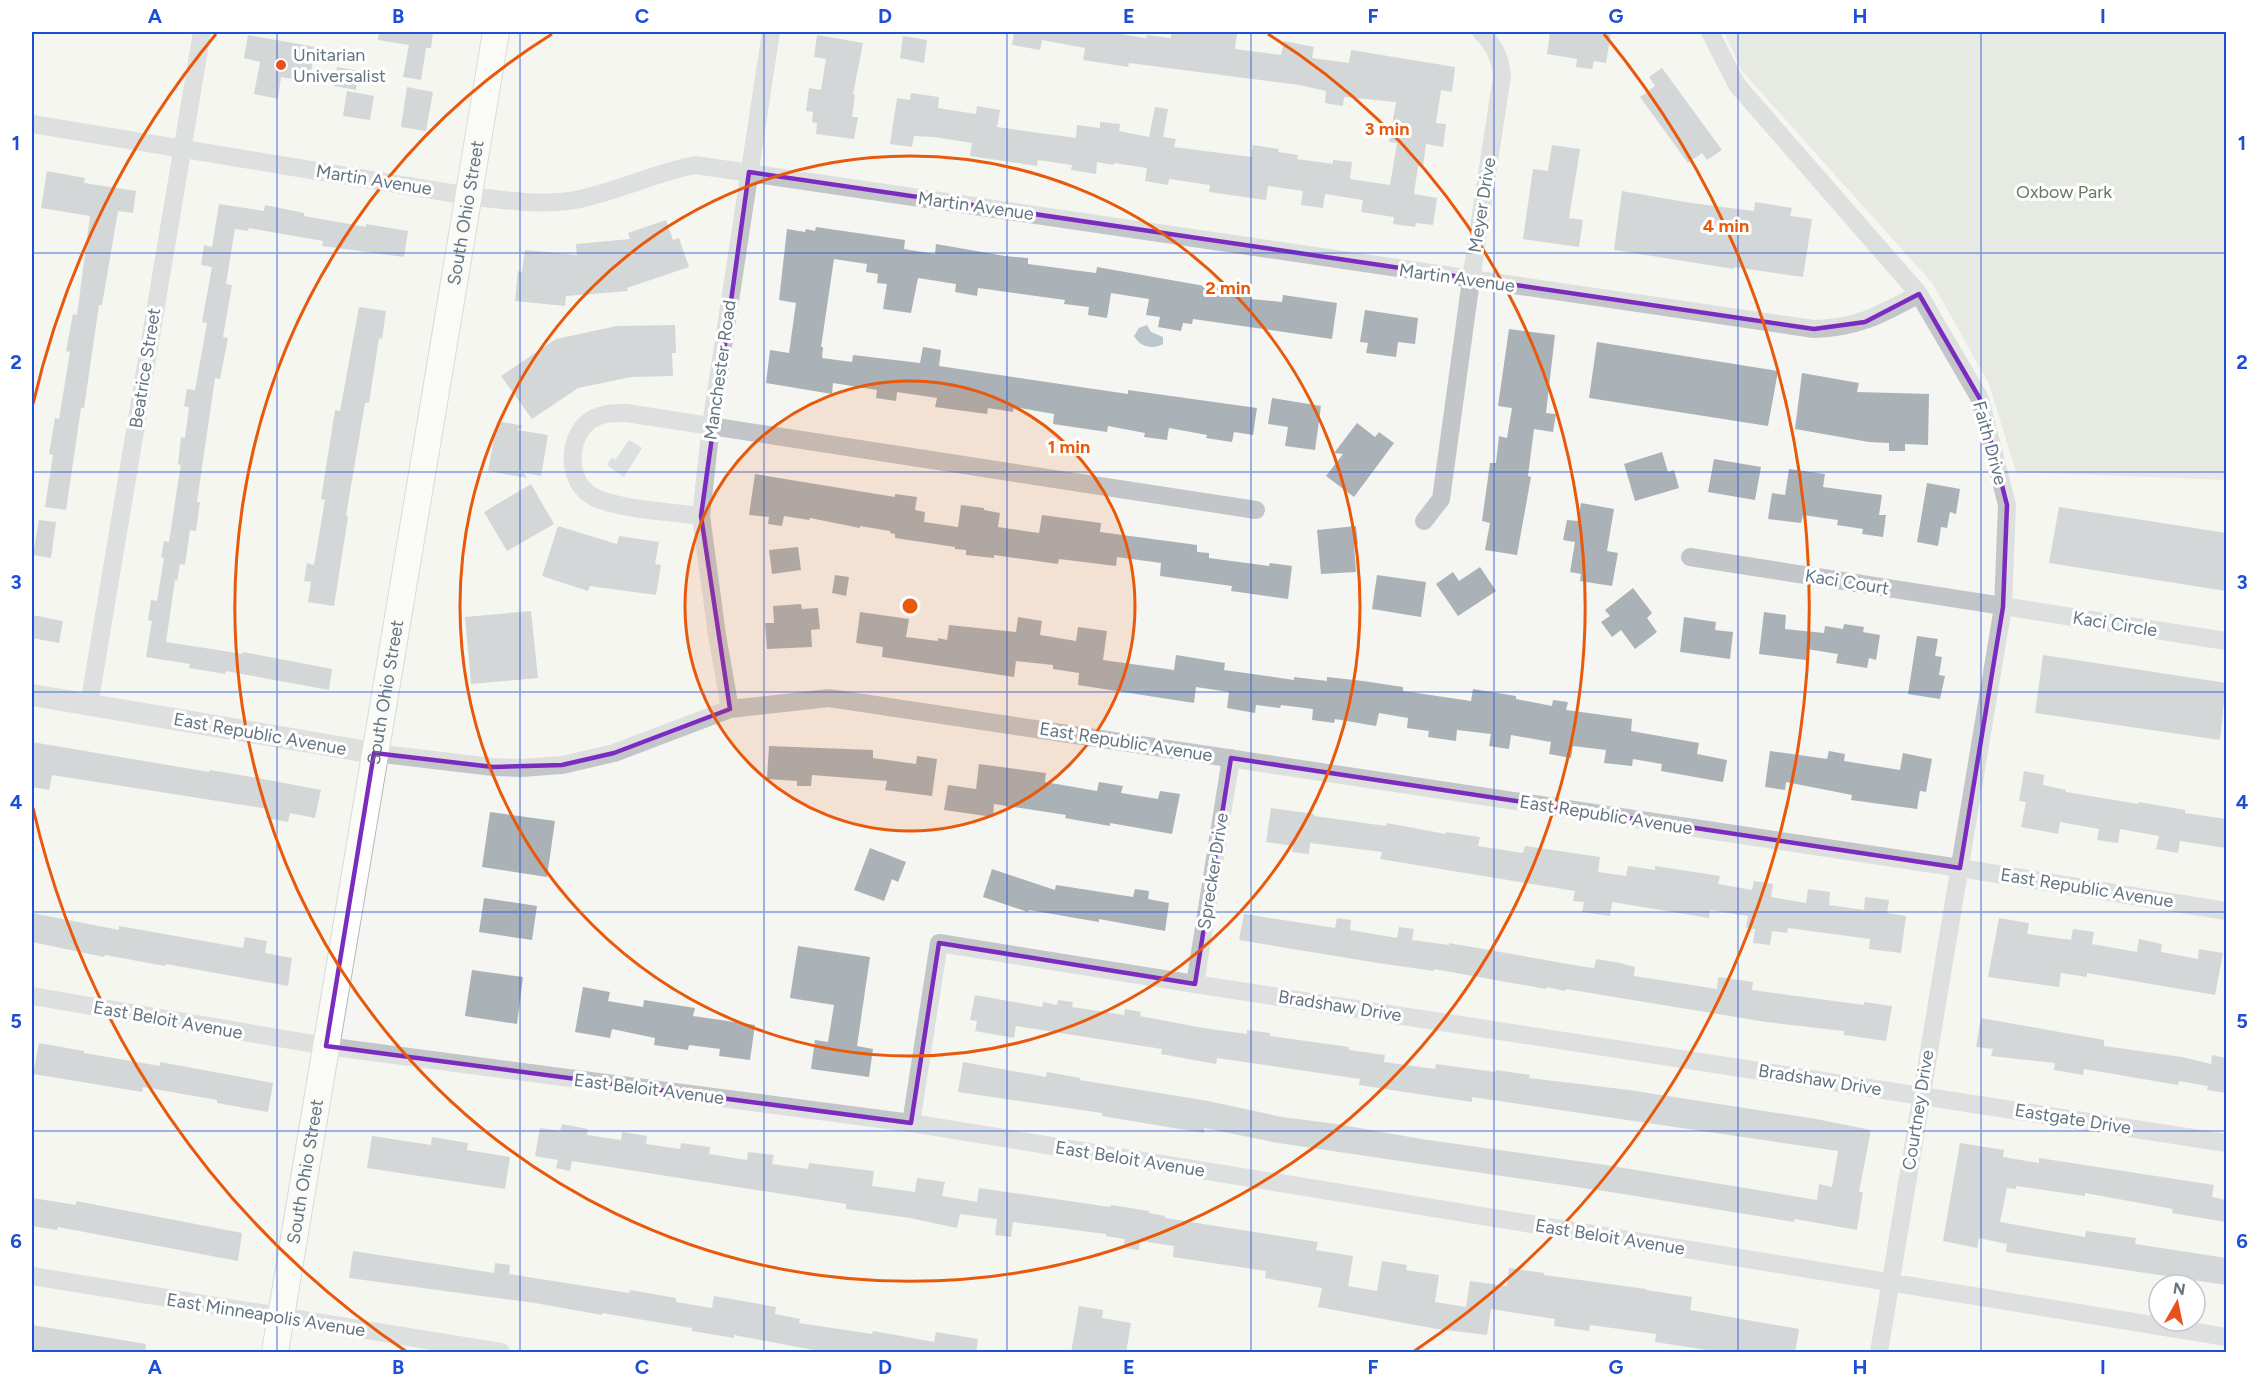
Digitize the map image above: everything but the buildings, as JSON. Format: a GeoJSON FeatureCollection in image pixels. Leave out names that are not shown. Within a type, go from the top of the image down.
{"type":"FeatureCollection","features":[{"type":"Feature","properties":{"kind":"main road","name":"South Ohio Street"},"geometry":{"type":"LineString","coordinates":[[275,1353],[496,32]]}},
{"type":"Feature","properties":{"kind":"street","name":"Beatrice Street"},"geometry":{"type":"LineString","coordinates":[[89,705],[202,32]]}},
{"type":"Feature","properties":{"kind":"street","name":"Manchester Road"},"geometry":{"type":"LineString","coordinates":[[730,709],[717,635],[701,516],[711,425],[771,32]]}},
{"type":"Feature","properties":{"kind":"street","name":"Meyer Drive"},"geometry":{"type":"LineString","coordinates":[[1424,521],[1441,499],[1502,76],[1500,60],[1494,44],[1481,32]]}},
{"type":"Feature","properties":{"kind":"street","name":"Faith Drive"},"geometry":{"type":"LineString","coordinates":[[1710,32],[1737,85],[1919,294],[1980,399],[2007,505],[2003,607],[1960,868]]}},
{"type":"Feature","properties":{"kind":"street","name":"Martin Avenue"},"geometry":{"type":"LineString","coordinates":[[32,124],[469,196],[528,202],[573,200],[609,192],[668,170],[695,165],[1814,329],[1838,329],[1865,322],[1919,294]]}},
{"type":"Feature","properties":{"kind":"street"},"geometry":{"type":"LineString","coordinates":[[701,516],[605,502],[589,494],[576,477],[571,454],[576,437],[587,422],[605,413],[626,413],[1256,510]]}},
{"type":"Feature","properties":{"kind":"street","name":"Kaci Court"},"geometry":{"type":"LineString","coordinates":[[1690,557],[2003,607]]}},
{"type":"Feature","properties":{"kind":"street","name":"Kaci Circle"},"geometry":{"type":"LineString","coordinates":[[2003,607],[2226,640]]}},
{"type":"Feature","properties":{"kind":"street","name":"East Republic Avenue"},"geometry":{"type":"LineString","coordinates":[[32,695],[374,753],[492,767],[521,768],[562,765],[614,753],[730,709],[829,698],[1960,868],[2226,911]]}},
{"type":"Feature","properties":{"kind":"street","name":"Sprecker Drive"},"geometry":{"type":"LineString","coordinates":[[1195,984],[1230,758]]}},
{"type":"Feature","properties":{"kind":"street","name":"Courtney Drive"},"geometry":{"type":"LineString","coordinates":[[1879,1353],[1920,1095],[1960,868]]}},
{"type":"Feature","properties":{"kind":"street","name":"Bradshaw Drive"},"geometry":{"type":"LineString","coordinates":[[911,1123],[939,943],[1920,1095]]}},
{"type":"Feature","properties":{"kind":"street","name":"East Beloit Avenue"},"geometry":{"type":"LineString","coordinates":[[32,996],[326,1046],[911,1123],[2226,1337]]}},
{"type":"Feature","properties":{"kind":"street","name":"Eastgate Drive"},"geometry":{"type":"LineString","coordinates":[[1920,1095],[2226,1143]]}},
{"type":"Feature","properties":{"kind":"street","name":"East Minneapolis Avenue"},"geometry":{"type":"LineString","coordinates":[[32,1276],[501,1353]]}},
{"type":"Feature","properties":{"kind":"highlighted area"},"geometry":{"type":"Polygon","coordinates":[[[749,172],[1814,329],[1865,322],[1919,294],[1980,399],[2007,505],[2003,607],[1960,868],[1231,758],[1195,984],[939,943],[911,1123],[326,1046],[374,753],[493,767],[562,765],[614,753],[730,709],[701,516],[749,172]]]}},
{"type":"Feature","properties":{"kind":"green space","name":"Oxbow Park"},"geometry":{"type":"Polygon","coordinates":[[[1724,32],[2226,32],[2226,480],[2016,472],[1989,384],[1933,284],[1741,70],[1724,32]]]}},
{"type":"Feature","properties":{"kind":"shaded area"},"geometry":{"type":"Polygon","coordinates":[[[1147,325],[1151,332],[1163,337],[1163,344],[1155,347],[1147,346],[1137,340],[1134,336],[1139,328],[1147,325]]]}},
{"type":"Feature","properties":{"kind":"shaded area"},"geometry":{"type":"Polygon","coordinates":[[[629,440],[642,448],[624,477],[607,465],[612,457],[615,460],[629,440]]]}},
{"type":"Feature","properties":{"kind":"place","name":"Unitarian Universalist"},"geometry":{"type":"Point","coordinates":[281,65]}}]}
